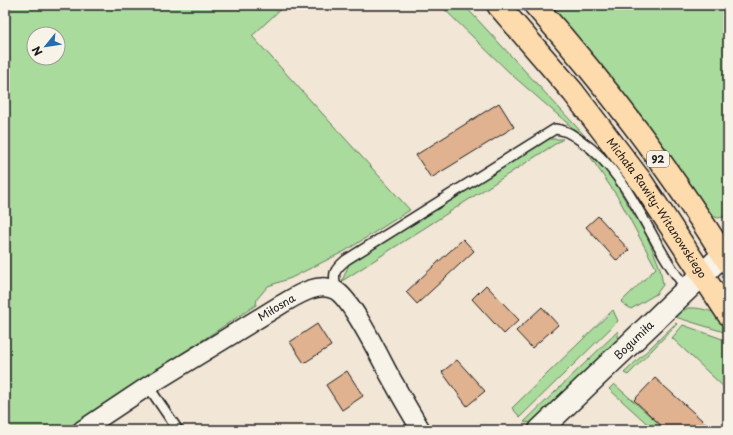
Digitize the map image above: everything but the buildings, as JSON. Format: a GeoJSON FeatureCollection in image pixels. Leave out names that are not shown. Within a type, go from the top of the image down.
{"type":"FeatureCollection","features":[{"type":"Feature","properties":{"kind":"main road","name":"Michała Rawity-Witanowskiego"},"geometry":{"type":"LineString","coordinates":[[498,5],[582,104],[641,180],[695,281],[728,314]]}},
{"type":"Feature","properties":{"kind":"main road","name":"92"},"geometry":{"type":"LineString","coordinates":[[535,5],[588,67],[671,177],[726,256]]}},
{"type":"Feature","properties":{"kind":"street","name":"Bogumiła"},"geometry":{"type":"LineString","coordinates":[[540,430],[695,281],[726,256]]}},
{"type":"Feature","properties":{"kind":"street","name":"Miłosna"},"geometry":{"type":"LineString","coordinates":[[82,430],[148,386],[301,293],[321,286],[336,290]]}},
{"type":"Feature","properties":{"kind":"street"},"geometry":{"type":"LineString","coordinates":[[336,290],[347,302],[364,328],[421,430]]}},
{"type":"Feature","properties":{"kind":"lane"},"geometry":{"type":"LineString","coordinates":[[336,290],[334,275],[336,268],[346,260],[555,129],[565,130],[596,152],[617,176],[669,263],[695,281]]}},
{"type":"Feature","properties":{"kind":"lane"},"geometry":{"type":"LineString","coordinates":[[148,386],[178,430]]}},
{"type":"Feature","properties":{"kind":"green space"},"geometry":{"type":"Polygon","coordinates":[[[5,5],[285,5],[252,36],[410,210],[345,251],[291,278],[268,286],[257,299],[256,305],[65,430],[5,430],[5,5]]]}},
{"type":"Feature","properties":{"kind":"green space"},"geometry":{"type":"Polygon","coordinates":[[[440,5],[464,5],[597,149],[512,75],[440,5]]]}},
{"type":"Feature","properties":{"kind":"green space"},"geometry":{"type":"Polygon","coordinates":[[[543,5],[721,5],[728,12],[728,216],[718,218],[708,214],[543,5]]]}},
{"type":"Feature","properties":{"kind":"green space"},"geometry":{"type":"Polygon","coordinates":[[[546,139],[563,139],[342,281],[349,264],[361,254],[546,139]]]}},
{"type":"Feature","properties":{"kind":"green space"},"geometry":{"type":"Polygon","coordinates":[[[583,146],[610,175],[647,236],[660,268],[663,285],[656,294],[631,309],[621,302],[656,268],[619,199],[583,146]]]}},
{"type":"Feature","properties":{"kind":"green space"},"geometry":{"type":"Polygon","coordinates":[[[688,308],[706,310],[719,315],[727,324],[728,330],[724,332],[672,316],[688,308]]]}},
{"type":"Feature","properties":{"kind":"green space"},"geometry":{"type":"Polygon","coordinates":[[[613,310],[618,321],[520,417],[512,408],[613,310]]]}},
{"type":"Feature","properties":{"kind":"green space"},"geometry":{"type":"Polygon","coordinates":[[[676,323],[677,324],[628,375],[624,373],[676,323]]]}},
{"type":"Feature","properties":{"kind":"green space"},"geometry":{"type":"Polygon","coordinates":[[[683,325],[728,341],[728,391],[672,338],[683,325]]]}},
{"type":"Feature","properties":{"kind":"green space"},"geometry":{"type":"Polygon","coordinates":[[[618,331],[618,341],[533,423],[524,422],[618,331]]]}},
{"type":"Feature","properties":{"kind":"green space"},"geometry":{"type":"Polygon","coordinates":[[[614,384],[666,430],[654,430],[609,389],[614,384]]]}}]}
